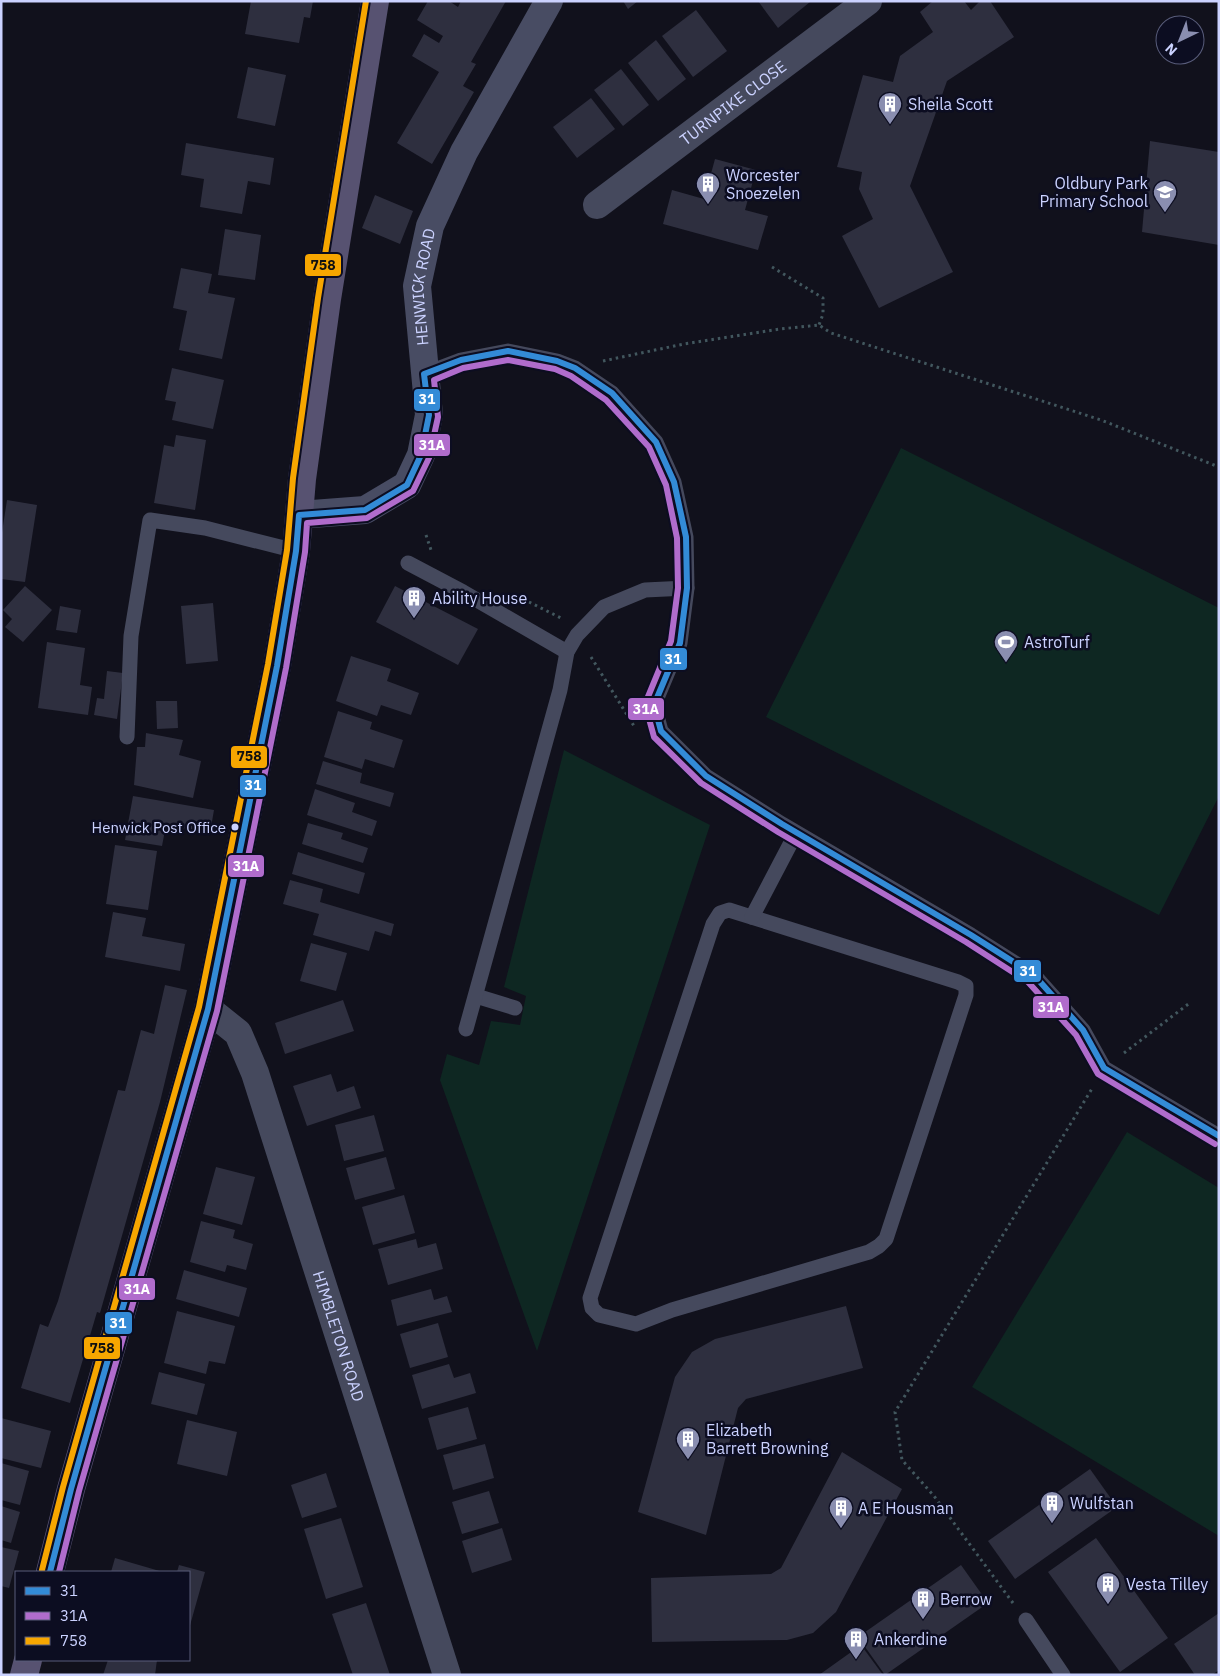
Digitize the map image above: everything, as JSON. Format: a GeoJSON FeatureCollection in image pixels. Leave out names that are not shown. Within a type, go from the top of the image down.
{"type":"FeatureCollection","features":[{"type":"Feature","properties":{"kind":"main road"},"geometry":{"type":"LineString","coordinates":[[50,1571],[71,1489],[208,1010],[277,666],[296,550],[327,299],[375,1]]}},
{"type":"Feature","properties":{"kind":"main road","name":"HENWICK ROAD"},"geometry":{"type":"LineString","coordinates":[[299,515],[365,510],[407,485],[421,455],[429,415],[417,286],[430,226],[464,152],[549,1]]}},
{"type":"Feature","properties":{"kind":"main road"},"geometry":{"type":"LineString","coordinates":[[24,1675],[28,1661]]}},
{"type":"Feature","properties":{"kind":"street","name":"TURNPIKE CLOSE"},"geometry":{"type":"LineString","coordinates":[[597,205],[868,1]]}},
{"type":"Feature","properties":{"kind":"street","name":"HIMBLETON ROAD"},"geometry":{"type":"LineString","coordinates":[[208,1010],[238,1033],[256,1073],[447,1675]]}},
{"type":"Feature","properties":{"kind":"lane"},"geometry":{"type":"LineString","coordinates":[[424,374],[461,360],[508,351],[557,361],[575,368],[612,393],[656,442],[674,482],[686,537],[687,588],[680,643],[654,705],[661,731],[706,776],[796,833],[971,935],[1034,975],[1083,1030],[1104,1068],[1219,1136]]}},
{"type":"Feature","properties":{"kind":"lane"},"geometry":{"type":"LineString","coordinates":[[127,737],[131,636],[150,520],[205,528],[296,550]]}},
{"type":"Feature","properties":{"kind":"lane"},"geometry":{"type":"LineString","coordinates":[[408,563],[463,592],[567,652]]}},
{"type":"Feature","properties":{"kind":"lane"},"geometry":{"type":"LineString","coordinates":[[466,1029],[560,690],[567,652],[577,636],[604,606],[645,590],[687,588]]}},
{"type":"Feature","properties":{"kind":"lane"},"geometry":{"type":"LineString","coordinates":[[752,917],[796,833]]}},
{"type":"Feature","properties":{"kind":"lane"},"geometry":{"type":"LineString","coordinates":[[729,910],[752,917],[966,986],[966,995],[886,1239],[880,1246],[869,1252],[672,1310],[636,1324],[599,1315],[592,1308],[590,1298],[713,924],[720,913],[729,910]]}},
{"type":"Feature","properties":{"kind":"lane"},"geometry":{"type":"LineString","coordinates":[[476,996],[515,1008]]}},
{"type":"Feature","properties":{"kind":"lane"},"geometry":{"type":"LineString","coordinates":[[1026,1620],[1063,1675]]}},
{"type":"Feature","properties":{"kind":"path"},"geometry":{"type":"LineString","coordinates":[[772,267],[823,298],[823,314],[818,325]]}},
{"type":"Feature","properties":{"kind":"path"},"geometry":{"type":"LineString","coordinates":[[575,368],[583,355],[594,362],[694,343],[780,329],[818,325],[831,333],[1101,420],[1219,467]]}},
{"type":"Feature","properties":{"kind":"path"},"geometry":{"type":"LineString","coordinates":[[1026,1620],[934,1496],[902,1460],[895,1412],[1104,1068],[1191,1002]]}},
{"type":"Feature","properties":{"kind":"green space","name":"AstroTurf"},"geometry":{"type":"Polygon","coordinates":[[[901,448],[1219,608],[1219,796],[1159,915],[766,717],[901,448]]]}},
{"type":"Feature","properties":{"kind":"green space"},"geometry":{"type":"Polygon","coordinates":[[[564,750],[710,825],[537,1351],[440,1080],[447,1054],[479,1065],[491,1021],[520,1025],[526,996],[504,987],[564,750]]]}},
{"type":"Feature","properties":{"kind":"green space"},"geometry":{"type":"Polygon","coordinates":[[[1127,1132],[1219,1188],[1219,1536],[972,1387],[1127,1132]]]}},
{"type":"Feature","properties":{"kind":"building"},"geometry":{"type":"Polygon","coordinates":[[[251,1],[313,1],[310,18],[304,17],[299,43],[245,34],[251,1]]]}},
{"type":"Feature","properties":{"kind":"building"},"geometry":{"type":"Polygon","coordinates":[[[428,1],[449,1],[458,7],[461,1],[506,1],[471,62],[476,64],[463,86],[474,92],[432,164],[397,143],[439,72],[412,56],[424,34],[439,43],[443,36],[417,20],[428,1]]]}},
{"type":"Feature","properties":{"kind":"building"},"geometry":{"type":"Polygon","coordinates":[[[623,1],[638,1],[628,9],[623,1]]]}},
{"type":"Feature","properties":{"kind":"building"},"geometry":{"type":"Polygon","coordinates":[[[758,1],[809,1],[810,2],[778,28],[758,1]]]}},
{"type":"Feature","properties":{"kind":"building","name":"Sheila Scott"},"geometry":{"type":"Polygon","coordinates":[[[933,1],[964,1],[971,10],[980,1],[990,1],[1014,37],[947,81],[910,186],[953,272],[879,308],[842,236],[873,219],[859,189],[862,172],[837,167],[863,75],[893,82],[900,56],[933,32],[920,12],[933,1]]]}},
{"type":"Feature","properties":{"kind":"building"},"geometry":{"type":"Polygon","coordinates":[[[696,10],[727,51],[693,77],[662,36],[696,10]]]}},
{"type":"Feature","properties":{"kind":"building"},"geometry":{"type":"Polygon","coordinates":[[[656,40],[686,79],[658,101],[628,63],[656,40]]]}},
{"type":"Feature","properties":{"kind":"building"},"geometry":{"type":"Polygon","coordinates":[[[248,67],[286,75],[275,126],[237,118],[248,67]]]}},
{"type":"Feature","properties":{"kind":"building"},"geometry":{"type":"Polygon","coordinates":[[[621,69],[649,105],[623,126],[594,90],[621,69]]]}},
{"type":"Feature","properties":{"kind":"building"},"geometry":{"type":"Polygon","coordinates":[[[591,98],[615,129],[577,158],[553,127],[591,98]]]}},
{"type":"Feature","properties":{"kind":"building"},"geometry":{"type":"Polygon","coordinates":[[[1150,141],[1219,152],[1219,245],[1142,232],[1150,141]]]}},
{"type":"Feature","properties":{"kind":"building"},"geometry":{"type":"Polygon","coordinates":[[[186,143],[274,158],[270,185],[248,181],[242,214],[200,207],[204,179],[181,175],[186,143]]]}},
{"type":"Feature","properties":{"kind":"building","name":"Worcester Snoezelen"},"geometry":{"type":"Polygon","coordinates":[[[715,159],[756,170],[745,210],[768,216],[758,250],[663,224],[672,190],[704,199],[715,159]]]}},
{"type":"Feature","properties":{"kind":"building"},"geometry":{"type":"Polygon","coordinates":[[[375,195],[413,211],[400,244],[362,228],[375,195]]]}},
{"type":"Feature","properties":{"kind":"building"},"geometry":{"type":"Polygon","coordinates":[[[225,229],[261,235],[255,280],[218,275],[225,229]]]}},
{"type":"Feature","properties":{"kind":"building"},"geometry":{"type":"Polygon","coordinates":[[[181,268],[212,274],[208,293],[235,298],[222,359],[179,350],[187,311],[173,308],[181,268]]]}},
{"type":"Feature","properties":{"kind":"building"},"geometry":{"type":"Polygon","coordinates":[[[172,368],[224,380],[213,429],[172,420],[176,402],[165,400],[172,368]]]}},
{"type":"Feature","properties":{"kind":"building"},"geometry":{"type":"Polygon","coordinates":[[[176,435],[206,440],[195,510],[154,503],[164,445],[174,447],[176,435]]]}},
{"type":"Feature","properties":{"kind":"building"},"geometry":{"type":"Polygon","coordinates":[[[7,500],[37,505],[25,582],[1,579],[1,539],[7,500]]]}},
{"type":"Feature","properties":{"kind":"building"},"geometry":{"type":"Polygon","coordinates":[[[25,586],[52,610],[23,642],[5,627],[12,619],[3,610],[25,586]]]}},
{"type":"Feature","properties":{"kind":"building","name":"Ability House"},"geometry":{"type":"Polygon","coordinates":[[[395,586],[478,629],[458,665],[376,622],[395,586]]]}},
{"type":"Feature","properties":{"kind":"building"},"geometry":{"type":"Polygon","coordinates":[[[213,603],[218,661],[186,664],[181,606],[213,603]]]}},
{"type":"Feature","properties":{"kind":"building"},"geometry":{"type":"Polygon","coordinates":[[[60,606],[81,610],[77,633],[56,630],[60,606]]]}},
{"type":"Feature","properties":{"kind":"building"},"geometry":{"type":"Polygon","coordinates":[[[47,642],[85,648],[80,685],[92,687],[88,715],[38,708],[47,642]]]}},
{"type":"Feature","properties":{"kind":"building"},"geometry":{"type":"Polygon","coordinates":[[[351,656],[391,669],[387,681],[419,693],[411,715],[381,705],[377,716],[336,701],[351,656]]]}},
{"type":"Feature","properties":{"kind":"building"},"geometry":{"type":"Polygon","coordinates":[[[107,671],[123,673],[117,719],[94,715],[97,698],[104,699],[107,671]]]}},
{"type":"Feature","properties":{"kind":"building"},"geometry":{"type":"Polygon","coordinates":[[[156,701],[177,701],[178,728],[157,729],[156,701]]]}},
{"type":"Feature","properties":{"kind":"building"},"geometry":{"type":"Polygon","coordinates":[[[338,711],[372,722],[370,729],[403,740],[394,768],[365,759],[362,769],[324,757],[338,711]]]}},
{"type":"Feature","properties":{"kind":"building"},"geometry":{"type":"Polygon","coordinates":[[[146,733],[183,740],[179,755],[201,761],[193,798],[134,785],[137,747],[145,747],[146,733]]]}},
{"type":"Feature","properties":{"kind":"building"},"geometry":{"type":"Polygon","coordinates":[[[323,761],[362,773],[360,783],[394,793],[390,807],[316,784],[323,761]]]}},
{"type":"Feature","properties":{"kind":"building"},"geometry":{"type":"Polygon","coordinates":[[[315,789],[355,803],[352,812],[377,821],[372,836],[307,815],[315,789]]]}},
{"type":"Feature","properties":{"kind":"building"},"geometry":{"type":"Polygon","coordinates":[[[133,796],[214,810],[210,833],[166,825],[162,846],[125,840],[133,796]]]}},
{"type":"Feature","properties":{"kind":"building"},"geometry":{"type":"Polygon","coordinates":[[[308,823],[343,833],[341,839],[368,848],[363,863],[302,844],[308,823]]]}},
{"type":"Feature","properties":{"kind":"building"},"geometry":{"type":"Polygon","coordinates":[[[115,845],[157,851],[148,910],[106,904],[115,845]]]}},
{"type":"Feature","properties":{"kind":"building"},"geometry":{"type":"Polygon","coordinates":[[[298,852],[365,873],[359,894],[292,874],[298,852]]]}},
{"type":"Feature","properties":{"kind":"building"},"geometry":{"type":"Polygon","coordinates":[[[290,880],[323,889],[320,902],[394,924],[391,936],[375,931],[369,951],[313,935],[319,914],[283,904],[290,880]]]}},
{"type":"Feature","properties":{"kind":"building"},"geometry":{"type":"Polygon","coordinates":[[[113,912],[146,918],[142,936],[185,944],[180,971],[105,957],[113,912]]]}},
{"type":"Feature","properties":{"kind":"building"},"geometry":{"type":"Polygon","coordinates":[[[311,943],[347,953],[336,991],[300,981],[311,943]]]}},
{"type":"Feature","properties":{"kind":"building"},"geometry":{"type":"Polygon","coordinates":[[[165,985],[187,990],[160,1102],[100,1313],[97,1312],[70,1403],[21,1388],[40,1324],[48,1327],[58,1301],[118,1090],[125,1091],[141,1030],[154,1034],[165,985]]]}},
{"type":"Feature","properties":{"kind":"building"},"geometry":{"type":"Polygon","coordinates":[[[343,1000],[354,1031],[285,1054],[275,1023],[343,1000]]]}},
{"type":"Feature","properties":{"kind":"building"},"geometry":{"type":"Polygon","coordinates":[[[331,1074],[337,1092],[354,1086],[361,1108],[307,1126],[293,1086],[331,1074]]]}},
{"type":"Feature","properties":{"kind":"building"},"geometry":{"type":"Polygon","coordinates":[[[374,1115],[384,1151],[344,1161],[335,1125],[374,1115]]]}},
{"type":"Feature","properties":{"kind":"building"},"geometry":{"type":"Polygon","coordinates":[[[386,1157],[395,1189],[355,1200],[346,1168],[386,1157]]]}},
{"type":"Feature","properties":{"kind":"building"},"geometry":{"type":"Polygon","coordinates":[[[216,1167],[255,1177],[242,1225],[203,1214],[216,1167]]]}},
{"type":"Feature","properties":{"kind":"building"},"geometry":{"type":"Polygon","coordinates":[[[404,1195],[415,1233],[373,1245],[362,1207],[404,1195]]]}},
{"type":"Feature","properties":{"kind":"building"},"geometry":{"type":"Polygon","coordinates":[[[201,1221],[235,1230],[233,1238],[253,1244],[246,1270],[227,1265],[225,1272],[190,1262],[201,1221]]]}},
{"type":"Feature","properties":{"kind":"building"},"geometry":{"type":"Polygon","coordinates":[[[416,1239],[418,1248],[436,1243],[443,1269],[388,1285],[378,1249],[416,1239]]]}},
{"type":"Feature","properties":{"kind":"building"},"geometry":{"type":"Polygon","coordinates":[[[184,1270],[247,1288],[239,1317],[176,1299],[184,1270]]]}},
{"type":"Feature","properties":{"kind":"building"},"geometry":{"type":"Polygon","coordinates":[[[431,1289],[434,1300],[447,1296],[452,1312],[397,1326],[391,1300],[431,1289]]]}},
{"type":"Feature","properties":{"kind":"building","name":"Elizabeth Barrett Browning"},"geometry":{"type":"Polygon","coordinates":[[[846,1306],[863,1368],[746,1399],[738,1408],[706,1535],[638,1512],[675,1377],[692,1352],[715,1339],[846,1306]]]}},
{"type":"Feature","properties":{"kind":"building"},"geometry":{"type":"Polygon","coordinates":[[[177,1311],[235,1326],[225,1364],[209,1361],[206,1374],[164,1363],[177,1311]]]}},
{"type":"Feature","properties":{"kind":"building"},"geometry":{"type":"Polygon","coordinates":[[[438,1323],[448,1357],[410,1368],[400,1334],[438,1323]]]}},
{"type":"Feature","properties":{"kind":"building"},"geometry":{"type":"Polygon","coordinates":[[[449,1364],[454,1378],[470,1373],[476,1393],[422,1409],[412,1375],[449,1364]]]}},
{"type":"Feature","properties":{"kind":"building"},"geometry":{"type":"Polygon","coordinates":[[[159,1372],[205,1384],[197,1415],[151,1404],[159,1372]]]}},
{"type":"Feature","properties":{"kind":"building"},"geometry":{"type":"Polygon","coordinates":[[[468,1407],[477,1439],[437,1450],[428,1418],[468,1407]]]}},
{"type":"Feature","properties":{"kind":"building"},"geometry":{"type":"Polygon","coordinates":[[[1,1418],[51,1431],[41,1468],[1,1458],[1,1418]]]}},
{"type":"Feature","properties":{"kind":"building"},"geometry":{"type":"Polygon","coordinates":[[[187,1420],[237,1432],[227,1476],[177,1464],[187,1420]]]}},
{"type":"Feature","properties":{"kind":"building"},"geometry":{"type":"Polygon","coordinates":[[[485,1444],[494,1478],[453,1490],[443,1455],[485,1444]]]}},
{"type":"Feature","properties":{"kind":"building","name":"A E Housman"},"geometry":{"type":"Polygon","coordinates":[[[842,1452],[902,1489],[836,1612],[813,1633],[787,1640],[652,1642],[651,1578],[771,1574],[781,1568],[842,1452]]]}},
{"type":"Feature","properties":{"kind":"building"},"geometry":{"type":"Polygon","coordinates":[[[1,1463],[29,1471],[20,1505],[1,1500],[1,1463]]]}},
{"type":"Feature","properties":{"kind":"building","name":"Wulfstan"},"geometry":{"type":"Polygon","coordinates":[[[1090,1469],[1117,1507],[1015,1579],[988,1541],[1090,1469]]]}},
{"type":"Feature","properties":{"kind":"building"},"geometry":{"type":"Polygon","coordinates":[[[326,1473],[337,1507],[302,1518],[291,1485],[326,1473]]]}},
{"type":"Feature","properties":{"kind":"building"},"geometry":{"type":"Polygon","coordinates":[[[489,1491],[499,1523],[462,1534],[452,1502],[489,1491]]]}},
{"type":"Feature","properties":{"kind":"building"},"geometry":{"type":"Polygon","coordinates":[[[1,1506],[20,1512],[11,1543],[1,1540],[1,1506]]]}},
{"type":"Feature","properties":{"kind":"building"},"geometry":{"type":"Polygon","coordinates":[[[341,1518],[363,1587],[326,1599],[304,1529],[341,1518]]]}},
{"type":"Feature","properties":{"kind":"building"},"geometry":{"type":"Polygon","coordinates":[[[502,1528],[512,1560],[472,1573],[462,1541],[502,1528]]]}},
{"type":"Feature","properties":{"kind":"building","name":"Vesta Tilley"},"geometry":{"type":"Polygon","coordinates":[[[1096,1538],[1168,1638],[1120,1672],[1048,1572],[1096,1538]]]}},
{"type":"Feature","properties":{"kind":"building"},"geometry":{"type":"Polygon","coordinates":[[[1,1547],[19,1551],[9,1588],[1,1586],[1,1547]]]}},
{"type":"Feature","properties":{"kind":"building"},"geometry":{"type":"Polygon","coordinates":[[[115,1558],[160,1571],[111,1571],[115,1558]]]}},
{"type":"Feature","properties":{"kind":"building"},"geometry":{"type":"Polygon","coordinates":[[[179,1565],[205,1572],[190,1625],[190,1571],[177,1571],[179,1565]]]}},
{"type":"Feature","properties":{"kind":"building","name":"Berrow"},"geometry":{"type":"Polygon","coordinates":[[[961,1565],[988,1603],[885,1675],[858,1637],[961,1565]]]}},
{"type":"Feature","properties":{"kind":"building"},"geometry":{"type":"Polygon","coordinates":[[[366,1603],[390,1675],[353,1675],[332,1614],[366,1603]]]}},
{"type":"Feature","properties":{"kind":"building"},"geometry":{"type":"Polygon","coordinates":[[[1219,1613],[1219,1670],[1212,1675],[1195,1675],[1174,1644],[1219,1613]]]}},
{"type":"Feature","properties":{"kind":"building","name":"Ankerdine"},"geometry":{"type":"Polygon","coordinates":[[[861,1645],[883,1675],[819,1675],[861,1645]]]}},
{"type":"Feature","properties":{"kind":"building"},"geometry":{"type":"Polygon","coordinates":[[[108,1661],[157,1661],[155,1675],[103,1675],[108,1661]]]}},
{"type":"Feature","properties":{"kind":"transit line","name":"758"},"geometry":{"type":"LineString","coordinates":[[42,1570],[63,1487],[199,1007],[268,664],[287,550],[293,478],[318,298],[366,1]]}},
{"type":"Feature","properties":{"kind":"transit line","name":"31"},"geometry":{"type":"LineString","coordinates":[[50,1571],[71,1489],[208,1009],[277,666],[296,551],[299,515],[365,510],[407,485],[421,455],[429,415],[424,374],[461,360],[508,351],[557,361],[575,368],[612,393],[656,442],[674,482],[686,537],[687,588],[680,643],[654,705],[661,731],[706,776],[782,824],[971,935],[1034,975],[1083,1030],[1104,1068],[1219,1136]]}},
{"type":"Feature","properties":{"kind":"transit line","name":"31A"},"geometry":{"type":"LineString","coordinates":[[59,1571],[79,1491],[217,1011],[286,668],[305,552],[307,523],[367,518],[413,491],[429,458],[438,417],[434,380],[463,368],[508,360],[555,369],[571,376],[606,400],[649,447],[666,485],[677,538],[678,588],[671,641],[645,704],[654,737],[701,783],[778,832],[966,942],[1028,982],[1076,1035],[1098,1074],[1215,1144]]}},
{"type":"Feature","properties":{"kind":"place","name":"Sheila Scott"},"geometry":{"type":"Point","coordinates":[890,125]}},
{"type":"Feature","properties":{"kind":"place","name":"Worcester Snoezelen"},"geometry":{"type":"Point","coordinates":[708,205]}},
{"type":"Feature","properties":{"kind":"place","name":"Oldbury Park Primary School"},"geometry":{"type":"Point","coordinates":[1165,213]}},
{"type":"Feature","properties":{"kind":"place","name":"Ability House"},"geometry":{"type":"Point","coordinates":[414,619]}},
{"type":"Feature","properties":{"kind":"place","name":"AstroTurf"},"geometry":{"type":"Point","coordinates":[1006,663]}},
{"type":"Feature","properties":{"kind":"place","name":"Henwick Post Office"},"geometry":{"type":"Point","coordinates":[235,827]}},
{"type":"Feature","properties":{"kind":"place","name":"Elizabeth Barrett Browning"},"geometry":{"type":"Point","coordinates":[688,1460]}},
{"type":"Feature","properties":{"kind":"place","name":"Wulfstan"},"geometry":{"type":"Point","coordinates":[1052,1524]}},
{"type":"Feature","properties":{"kind":"place","name":"A E Housman"},"geometry":{"type":"Point","coordinates":[841,1529]}},
{"type":"Feature","properties":{"kind":"place","name":"Vesta Tilley"},"geometry":{"type":"Point","coordinates":[1108,1605]}},
{"type":"Feature","properties":{"kind":"place","name":"Berrow"},"geometry":{"type":"Point","coordinates":[923,1620]}},
{"type":"Feature","properties":{"kind":"place","name":"Ankerdine"},"geometry":{"type":"Point","coordinates":[856,1660]}}]}
